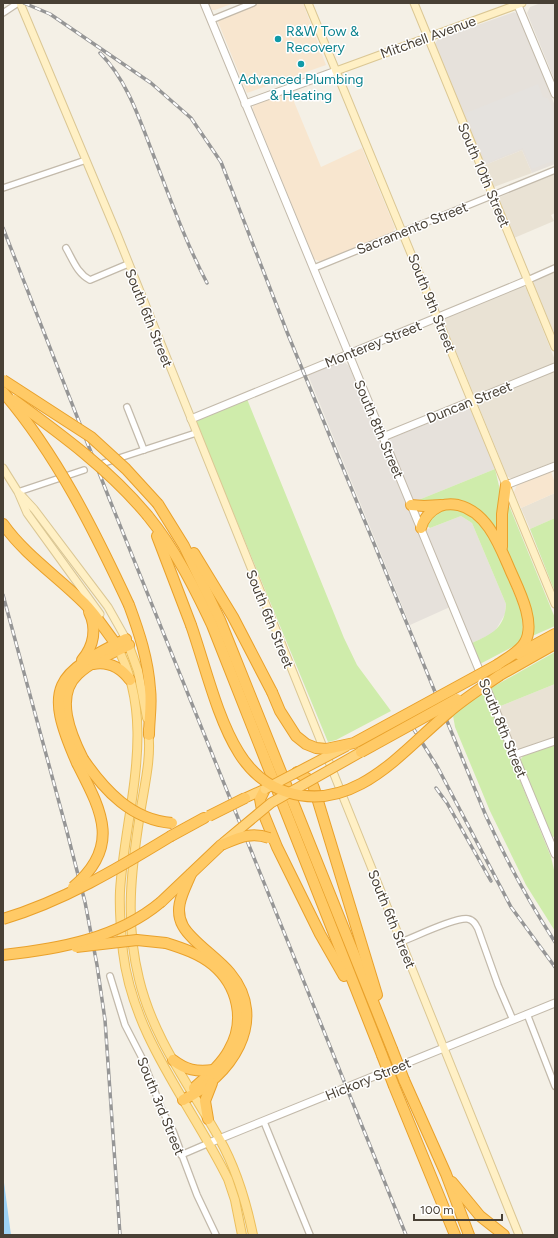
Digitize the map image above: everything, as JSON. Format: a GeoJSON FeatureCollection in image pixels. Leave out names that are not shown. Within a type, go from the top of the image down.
{"type":"FeatureCollection","features":[{"type":"Feature","properties":{"kind":"highway"},"geometry":{"type":"LineString","coordinates":[[3,380],[91,437],[126,469],[158,504],[187,541],[218,592],[259,664],[280,711],[289,727],[306,744],[316,748],[326,749],[354,743]]}},
{"type":"Feature","properties":{"kind":"highway"},"geometry":{"type":"LineString","coordinates":[[3,392],[48,424],[108,472],[129,493],[175,553],[194,587],[212,625],[394,1086],[455,1235]]}},
{"type":"Feature","properties":{"kind":"highway"},"geometry":{"type":"LineString","coordinates":[[3,392],[31,426],[48,450],[109,562],[129,605],[142,641],[148,670],[151,691],[149,735]]}},
{"type":"Feature","properties":{"kind":"highway"},"geometry":{"type":"LineString","coordinates":[[504,555],[501,525],[506,485]]}},
{"type":"Feature","properties":{"kind":"highway"},"geometry":{"type":"LineString","coordinates":[[158,504],[184,546],[220,620],[404,1080],[446,1174],[469,1235]]}},
{"type":"Feature","properties":{"kind":"highway"},"geometry":{"type":"LineString","coordinates":[[148,516],[166,556],[221,714],[239,754],[249,767],[266,782],[279,790],[306,797],[323,797],[344,792],[367,781],[381,772],[499,670],[525,642],[528,631],[525,606],[504,555],[491,530],[481,518],[465,507],[453,504],[424,506],[411,505]]}},
{"type":"Feature","properties":{"kind":"highway"},"geometry":{"type":"LineString","coordinates":[[421,528],[428,515],[444,505]]}},
{"type":"Feature","properties":{"kind":"highway"},"geometry":{"type":"LineString","coordinates":[[3,524],[11,536],[43,568],[84,603],[117,647]]}},
{"type":"Feature","properties":{"kind":"highway"},"geometry":{"type":"LineString","coordinates":[[84,603],[92,618],[94,630],[92,642],[88,653],[65,678],[58,700],[62,727],[80,761],[102,784],[133,811],[156,821],[172,823],[189,822],[206,817]]}},
{"type":"Feature","properties":{"kind":"highway"},"geometry":{"type":"LineString","coordinates":[[3,919],[59,898],[136,857],[206,817],[265,789],[499,670],[552,641]]}},
{"type":"Feature","properties":{"kind":"highway"},"geometry":{"type":"LineString","coordinates":[[76,667],[93,655],[128,642]]}},
{"type":"Feature","properties":{"kind":"highway"},"geometry":{"type":"LineString","coordinates":[[59,898],[88,874],[100,852],[102,839],[100,813],[80,761],[73,738],[67,716],[66,700],[70,686],[77,674],[117,647]]}},
{"type":"Feature","properties":{"kind":"highway"},"geometry":{"type":"LineString","coordinates":[[90,665],[100,663],[113,665],[123,671],[130,680]]}},
{"type":"Feature","properties":{"kind":"highway"},"geometry":{"type":"LineString","coordinates":[[50,950],[116,930],[151,911],[220,845],[262,810],[499,670]]}},
{"type":"Feature","properties":{"kind":"highway"},"geometry":{"type":"LineString","coordinates":[[297,772],[311,781],[376,992],[382,1022]]}},
{"type":"Feature","properties":{"kind":"highway"},"geometry":{"type":"LineString","coordinates":[[265,789],[260,799],[271,837],[320,934],[367,1018]]}},
{"type":"Feature","properties":{"kind":"highway"},"geometry":{"type":"LineString","coordinates":[[220,845],[246,835],[260,834],[271,837]]}},
{"type":"Feature","properties":{"kind":"highway"},"geometry":{"type":"LineString","coordinates":[[183,1100],[212,1081],[232,1060],[245,1031],[246,1013],[238,984],[230,972],[183,926],[178,910],[179,902],[191,874]]}},
{"type":"Feature","properties":{"kind":"highway"},"geometry":{"type":"LineString","coordinates":[[3,955],[137,940],[166,943],[196,955],[212,965],[226,978],[233,990],[237,1003],[238,1020],[235,1036],[229,1050],[192,1094]]}},
{"type":"Feature","properties":{"kind":"highway"},"geometry":{"type":"LineString","coordinates":[[173,1060],[182,1067],[191,1070],[213,1070]]}},
{"type":"Feature","properties":{"kind":"highway"},"geometry":{"type":"LineString","coordinates":[[208,1119],[206,1101],[212,1081]]}},
{"type":"Feature","properties":{"kind":"highway"},"geometry":{"type":"LineString","coordinates":[[446,1174],[480,1216],[504,1235]]}},
{"type":"Feature","properties":{"kind":"main road","name":"South 6th Street"},"geometry":{"type":"LineString","coordinates":[[19,3],[86,160],[519,1235]]}},
{"type":"Feature","properties":{"kind":"main road","name":"South 9th Street"},"geometry":{"type":"LineString","coordinates":[[308,3],[555,604]]}},
{"type":"Feature","properties":{"kind":"main road","name":"South 10th Street"},"geometry":{"type":"LineString","coordinates":[[414,3],[555,347]]}},
{"type":"Feature","properties":{"kind":"main road","name":"Mitchell Avenue"},"geometry":{"type":"LineString","coordinates":[[336,71],[519,3]]}},
{"type":"Feature","properties":{"kind":"main road"},"geometry":{"type":"LineString","coordinates":[[3,468],[18,492],[27,513],[100,615],[117,647],[130,680],[137,716],[137,759],[120,892],[123,953],[128,978],[143,1025],[156,1053],[209,1143],[228,1179],[235,1200],[242,1235]]}},
{"type":"Feature","properties":{"kind":"main road"},"geometry":{"type":"LineString","coordinates":[[18,492],[34,508],[108,607],[128,642],[138,672],[144,698],[149,735],[147,771],[132,875],[130,901],[134,958],[146,1003],[173,1060],[220,1139],[238,1178],[247,1207],[253,1235]]}},
{"type":"Feature","properties":{"kind":"street"},"geometry":{"type":"LineString","coordinates":[[3,13],[19,3]]}},
{"type":"Feature","properties":{"kind":"street","name":"South 8th Street"},"geometry":{"type":"LineString","coordinates":[[204,3],[555,854]]}},
{"type":"Feature","properties":{"kind":"street"},"geometry":{"type":"LineString","coordinates":[[211,20],[252,3]]}},
{"type":"Feature","properties":{"kind":"street"},"geometry":{"type":"LineString","coordinates":[[519,3],[555,94]]}},
{"type":"Feature","properties":{"kind":"street","name":"Mitchell Avenue"},"geometry":{"type":"LineString","coordinates":[[245,104],[336,71]]}},
{"type":"Feature","properties":{"kind":"street"},"geometry":{"type":"LineString","coordinates":[[3,188],[86,160]]}},
{"type":"Feature","properties":{"kind":"street","name":"Sacramento Street"},"geometry":{"type":"LineString","coordinates":[[314,268],[555,170]]}},
{"type":"Feature","properties":{"kind":"street"},"geometry":{"type":"LineString","coordinates":[[66,248],[75,267],[84,277],[90,280],[128,264]]}},
{"type":"Feature","properties":{"kind":"street","name":"Monterey Street"},"geometry":{"type":"LineString","coordinates":[[191,419],[555,268]]}},
{"type":"Feature","properties":{"kind":"street","name":"Duncan Street"},"geometry":{"type":"LineString","coordinates":[[383,437],[555,367]]}},
{"type":"Feature","properties":{"kind":"street"},"geometry":{"type":"LineString","coordinates":[[127,407],[144,450]]}},
{"type":"Feature","properties":{"kind":"street"},"geometry":{"type":"LineString","coordinates":[[104,463],[196,433]]}},
{"type":"Feature","properties":{"kind":"street"},"geometry":{"type":"LineString","coordinates":[[506,485],[555,466]]}},
{"type":"Feature","properties":{"kind":"street"},"geometry":{"type":"LineString","coordinates":[[18,492],[84,470]]}},
{"type":"Feature","properties":{"kind":"street"},"geometry":{"type":"LineString","coordinates":[[514,755],[555,741]]}},
{"type":"Feature","properties":{"kind":"street"},"geometry":{"type":"LineString","coordinates":[[401,942],[461,919],[469,919],[474,922],[513,1020]]}},
{"type":"Feature","properties":{"kind":"street","name":"South 3rd Street"},"geometry":{"type":"LineString","coordinates":[[110,976],[126,1025],[142,1058],[197,1195],[216,1235]]}},
{"type":"Feature","properties":{"kind":"street","name":"Hickory Street"},"geometry":{"type":"LineString","coordinates":[[181,1155],[555,1003]]}},
{"type":"Feature","properties":{"kind":"street"},"geometry":{"type":"LineString","coordinates":[[527,1014],[555,1086]]}},
{"type":"Feature","properties":{"kind":"street"},"geometry":{"type":"LineString","coordinates":[[264,1122],[310,1235]]}},
{"type":"Feature","properties":{"kind":"shaded area"},"geometry":{"type":"Polygon","coordinates":[[[208,3],[234,3],[212,10],[208,3]]]}},
{"type":"Feature","properties":{"kind":"shaded area"},"geometry":{"type":"Polygon","coordinates":[[[259,3],[303,3],[326,65],[247,93],[218,22],[221,18],[259,3]]]}},
{"type":"Feature","properties":{"kind":"shaded area"},"geometry":{"type":"Polygon","coordinates":[[[541,3],[555,3],[555,81],[527,13],[530,7],[541,3]]]}},
{"type":"Feature","properties":{"kind":"shaded area"},"geometry":{"type":"Polygon","coordinates":[[[514,12],[519,15],[555,106],[555,164],[532,173],[522,150],[485,165],[435,44],[438,39],[514,12]]]}},
{"type":"Feature","properties":{"kind":"shaded area"},"geometry":{"type":"Polygon","coordinates":[[[538,84],[543,97],[548,98],[555,115],[555,160],[532,169],[523,148],[486,163],[466,113],[538,84]]]}},
{"type":"Feature","properties":{"kind":"shaded area"},"geometry":{"type":"Polygon","coordinates":[[[290,92],[321,167],[362,148],[395,228],[392,233],[321,262],[314,259],[253,110],[253,106],[256,103],[290,92]]]}},
{"type":"Feature","properties":{"kind":"shaded area"},"geometry":{"type":"Polygon","coordinates":[[[522,150],[532,173],[494,187],[485,165],[522,150]]]}},
{"type":"Feature","properties":{"kind":"shaded area"},"geometry":{"type":"Polygon","coordinates":[[[555,174],[555,213],[551,215],[554,221],[514,238],[499,200],[500,197],[555,174]]]}},
{"type":"Feature","properties":{"kind":"shaded area"},"geometry":{"type":"Polygon","coordinates":[[[555,271],[555,336],[533,283],[537,279],[555,271]]]}},
{"type":"Feature","properties":{"kind":"shaded area"},"geometry":{"type":"Polygon","coordinates":[[[523,286],[526,288],[555,360],[555,461],[514,478],[510,478],[507,476],[444,322],[445,318],[523,286]]]}},
{"type":"Feature","properties":{"kind":"shaded area"},"geometry":{"type":"Polygon","coordinates":[[[343,361],[349,366],[450,607],[410,625],[308,375],[343,361]]]}},
{"type":"Feature","properties":{"kind":"shaded area"},"geometry":{"type":"Polygon","coordinates":[[[467,408],[472,410],[495,469],[416,501],[412,500],[388,442],[389,439],[467,408]]]}},
{"type":"Feature","properties":{"kind":"shaded area"},"geometry":{"type":"Polygon","coordinates":[[[551,472],[555,483],[555,493],[521,508],[514,492],[517,485],[551,472]]]}},
{"type":"Feature","properties":{"kind":"shaded area"},"geometry":{"type":"Polygon","coordinates":[[[555,493],[555,518],[530,529],[521,508],[555,493]]]}},
{"type":"Feature","properties":{"kind":"shaded area"},"geometry":{"type":"Polygon","coordinates":[[[461,516],[472,523],[506,604],[505,614],[494,633],[472,643],[425,530],[461,516]]]}},
{"type":"Feature","properties":{"kind":"shaded area"},"geometry":{"type":"Polygon","coordinates":[[[555,684],[555,737],[516,749],[498,707],[555,684]]]}},
{"type":"Feature","properties":{"kind":"green space"},"geometry":{"type":"Polygon","coordinates":[[[247,399],[344,638],[357,665],[391,711],[336,740],[328,742],[197,425],[197,421],[247,399]]]}},
{"type":"Feature","properties":{"kind":"green space"},"geometry":{"type":"Polygon","coordinates":[[[495,469],[500,490],[498,539],[476,509],[416,501],[495,469]]]}},
{"type":"Feature","properties":{"kind":"green space"},"geometry":{"type":"Polygon","coordinates":[[[508,503],[555,618],[555,626],[530,637],[507,556],[503,533],[508,503]]]}},
{"type":"Feature","properties":{"kind":"green space"},"geometry":{"type":"Polygon","coordinates":[[[448,507],[467,511],[490,534],[522,613],[523,636],[518,644],[480,664],[472,643],[491,633],[500,625],[505,612],[506,604],[472,523],[461,516],[430,528],[427,526],[430,516],[448,507]]]}},
{"type":"Feature","properties":{"kind":"green space"},"geometry":{"type":"Polygon","coordinates":[[[555,518],[555,592],[530,529],[555,518]]]}},
{"type":"Feature","properties":{"kind":"green space"},"geometry":{"type":"Polygon","coordinates":[[[555,652],[555,684],[498,707],[491,688],[555,652]]]}},
{"type":"Feature","properties":{"kind":"green space"},"geometry":{"type":"Polygon","coordinates":[[[484,691],[551,857],[555,874],[555,931],[526,885],[490,811],[455,727],[452,710],[484,691]]]}},
{"type":"Feature","properties":{"kind":"green space"},"geometry":{"type":"Polygon","coordinates":[[[555,744],[555,836],[551,838],[520,760],[525,754],[555,744]]]}},
{"type":"Feature","properties":{"kind":"water"},"geometry":{"type":"Polygon","coordinates":[[[3,1175],[11,1235],[3,1235],[3,1175]]]}},
{"type":"Feature","properties":{"kind":"railway"},"geometry":{"type":"LineString","coordinates":[[24,3],[50,14],[151,83],[191,118],[221,162],[287,332],[486,816],[518,880],[555,942]]}},
{"type":"Feature","properties":{"kind":"railway"},"geometry":{"type":"LineString","coordinates":[[100,53],[118,75],[125,87],[143,127],[185,235],[207,283]]}},
{"type":"Feature","properties":{"kind":"railway"},"geometry":{"type":"LineString","coordinates":[[3,228],[109,498],[406,1235]]}},
{"type":"Feature","properties":{"kind":"railway"},"geometry":{"type":"LineString","coordinates":[[3,595],[85,902],[97,965],[105,1020],[120,1235]]}},
{"type":"Feature","properties":{"kind":"railway"},"geometry":{"type":"LineString","coordinates":[[413,728],[438,768],[511,907],[555,967]]}},
{"type":"Feature","properties":{"kind":"railway"},"geometry":{"type":"LineString","coordinates":[[436,788],[447,803],[491,881]]}},
{"type":"Feature","properties":{"kind":"place","name":"R&W Tow & Recovery"},"geometry":{"type":"Point","coordinates":[278,39]}},
{"type":"Feature","properties":{"kind":"place","name":"Advanced Plumbing & Heating"},"geometry":{"type":"Point","coordinates":[301,64]}}]}
